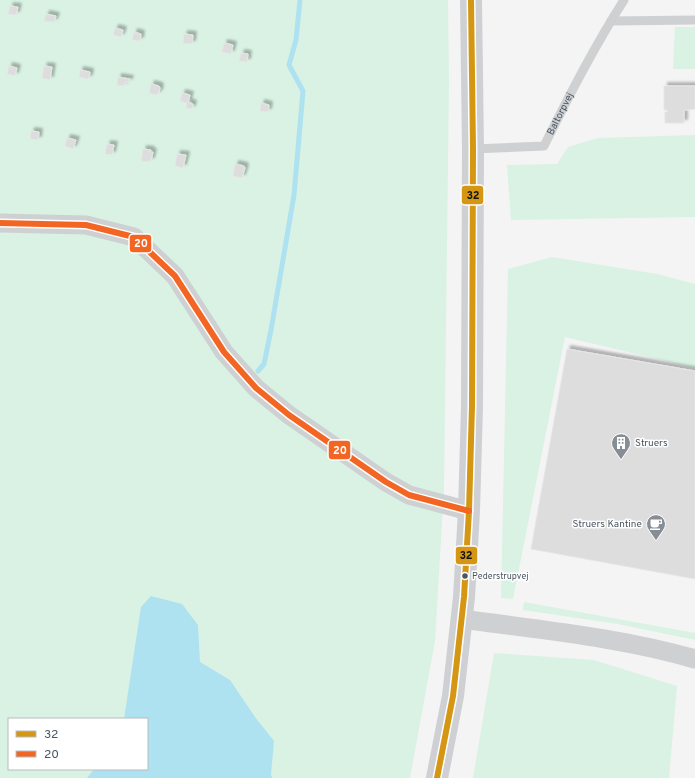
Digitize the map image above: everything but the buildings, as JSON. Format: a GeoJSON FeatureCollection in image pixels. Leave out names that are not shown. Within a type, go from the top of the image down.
{"type":"FeatureCollection","features":[{"type":"Feature","properties":{"kind":"street"},"geometry":{"type":"LineString","coordinates":[[437,778],[453,696],[462,618],[470,511],[472,398],[471,0]]}},
{"type":"Feature","properties":{"kind":"street"},"geometry":{"type":"LineString","coordinates":[[0,223],[86,225],[134,237],[175,276],[224,352],[256,388],[278,406],[386,482],[403,492],[409,495],[470,511]]}},
{"type":"Feature","properties":{"kind":"street"},"geometry":{"type":"LineString","coordinates":[[462,618],[618,641],[663,650],[695,659]]}},
{"type":"Feature","properties":{"kind":"lane","name":"Baltorpvej"},"geometry":{"type":"LineString","coordinates":[[472,149],[544,146],[577,81],[624,0]]}},
{"type":"Feature","properties":{"kind":"lane"},"geometry":{"type":"LineString","coordinates":[[611,21],[695,20]]}},
{"type":"Feature","properties":{"kind":"green space"},"geometry":{"type":"Polygon","coordinates":[[[0,0],[448,0],[449,81],[444,489],[435,641],[410,778],[0,778],[0,0]]]}},
{"type":"Feature","properties":{"kind":"green space"},"geometry":{"type":"Polygon","coordinates":[[[675,27],[695,27],[695,69],[673,69],[675,27]]]}},
{"type":"Feature","properties":{"kind":"green space"},"geometry":{"type":"Polygon","coordinates":[[[695,135],[695,217],[511,220],[507,165],[557,164],[568,147],[598,138],[695,135]]]}},
{"type":"Feature","properties":{"kind":"green space"},"geometry":{"type":"Polygon","coordinates":[[[552,257],[657,274],[695,284],[695,368],[565,337],[513,599],[501,598],[508,269],[552,257]]]}},
{"type":"Feature","properties":{"kind":"green space"},"geometry":{"type":"Polygon","coordinates":[[[524,602],[695,633],[695,640],[618,624],[523,610],[524,602]]]}},
{"type":"Feature","properties":{"kind":"green space"},"geometry":{"type":"Polygon","coordinates":[[[494,653],[594,660],[677,686],[669,778],[473,778],[494,653]]]}},
{"type":"Feature","properties":{"kind":"water"},"geometry":{"type":"Polygon","coordinates":[[[151,596],[182,604],[198,625],[200,662],[230,680],[255,717],[274,741],[271,774],[272,778],[87,778],[93,770],[148,770],[148,718],[124,718],[141,607],[151,596]]]}},
{"type":"Feature","properties":{"kind":"waterway"},"geometry":{"type":"LineString","coordinates":[[258,371],[264,364],[271,330],[294,195],[303,91],[289,65],[296,40],[300,0]]}},
{"type":"Feature","properties":{"kind":"transit line","name":"32"},"geometry":{"type":"LineString","coordinates":[[437,778],[453,696],[464,597],[469,511],[472,406],[473,149],[471,0]]}},
{"type":"Feature","properties":{"kind":"transit line","name":"20"},"geometry":{"type":"LineString","coordinates":[[0,223],[86,225],[134,237],[175,276],[224,352],[256,388],[289,415],[386,482],[409,495],[469,511]]}},
{"type":"Feature","properties":{"kind":"place","name":"Struers"},"geometry":{"type":"Point","coordinates":[621,460]}},
{"type":"Feature","properties":{"kind":"place","name":"Struers Kantine"},"geometry":{"type":"Point","coordinates":[656,541]}},
{"type":"Feature","properties":{"kind":"place","name":"Pederstrupvej"},"geometry":{"type":"Point","coordinates":[465,576]}}]}
